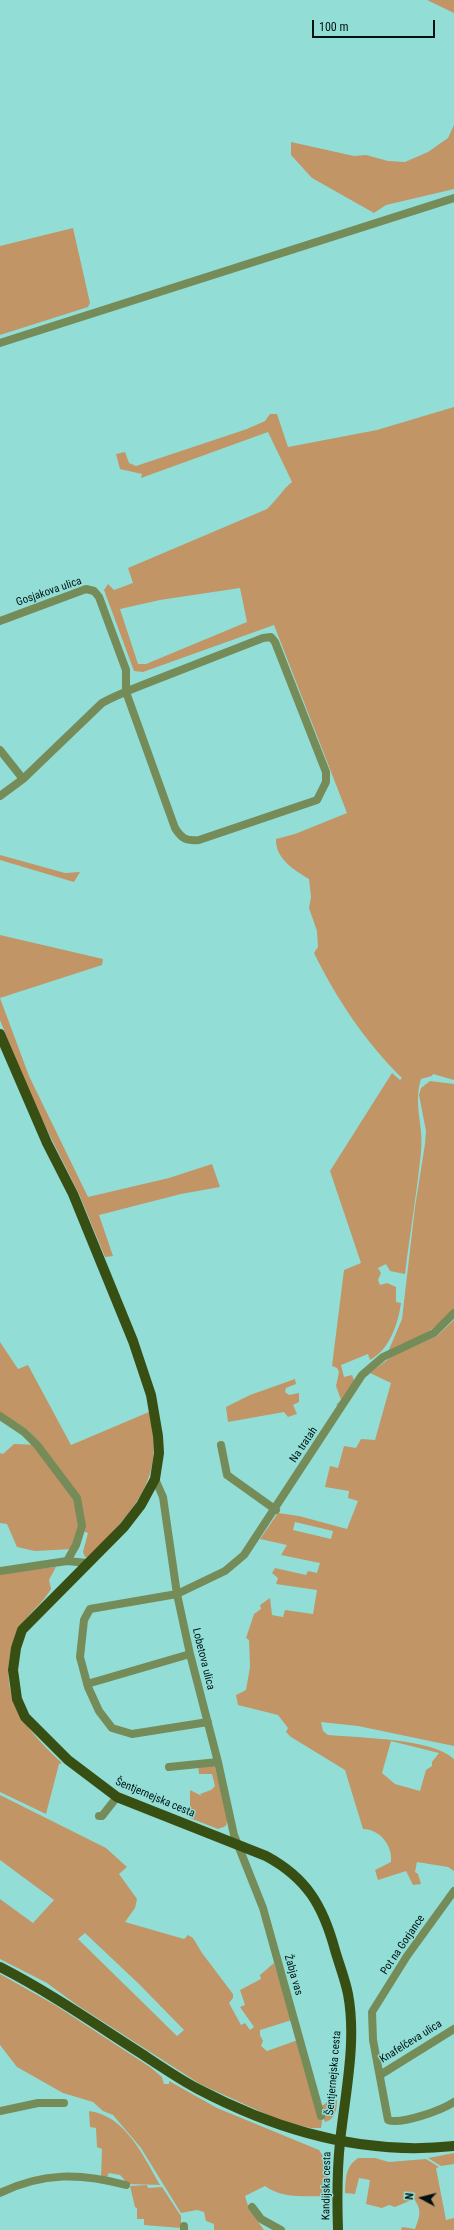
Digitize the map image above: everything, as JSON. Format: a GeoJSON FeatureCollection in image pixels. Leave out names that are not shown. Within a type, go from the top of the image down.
{"type":"FeatureCollection","features":[{"type":"Feature","properties":{"kind":"main road","name":"Šentjernejska cesta"},"geometry":{"type":"LineString","coordinates":[[0,1034],[47,1143],[73,1194],[133,1341],[151,1395],[158,1436],[159,1453],[155,1479],[141,1505],[124,1527],[22,1630],[16,1648],[14,1684],[17,1699],[29,1722],[79,1771],[117,1798],[238,1844],[282,1865],[300,1879],[312,1893],[330,1930],[348,1994],[350,2021],[349,2070],[340,2142]]}},
{"type":"Feature","properties":{"kind":"main road"},"geometry":{"type":"LineString","coordinates":[[0,1967],[33,1984],[198,2089],[282,2127],[340,2142],[378,2147],[430,2148],[454,2146]]}},
{"type":"Feature","properties":{"kind":"main road","name":"Kandijska cesta"},"geometry":{"type":"LineString","coordinates":[[338,2230],[338,2166],[340,2142]]}},
{"type":"Feature","properties":{"kind":"street"},"geometry":{"type":"LineString","coordinates":[[0,343],[454,198]]}},
{"type":"Feature","properties":{"kind":"street","name":"Gosjakova ulica"},"geometry":{"type":"LineString","coordinates":[[0,621],[86,590],[94,590],[100,597],[126,670],[126,692]]}},
{"type":"Feature","properties":{"kind":"street"},"geometry":{"type":"LineString","coordinates":[[0,796],[23,779],[102,703],[126,692],[263,638],[271,637],[275,642],[326,772],[326,782],[317,800],[199,840],[187,841],[181,838],[175,828],[126,692]]}},
{"type":"Feature","properties":{"kind":"street"},"geometry":{"type":"LineString","coordinates":[[0,750],[23,779]]}},
{"type":"Feature","properties":{"kind":"street","name":"Na tratah"},"geometry":{"type":"LineString","coordinates":[[87,1684],[80,1657],[84,1620],[90,1609],[177,1594],[225,1571],[244,1555],[276,1510],[362,1375],[383,1358],[434,1334],[454,1314]]}},
{"type":"Feature","properties":{"kind":"street"},"geometry":{"type":"LineString","coordinates":[[0,1416],[24,1432],[37,1445],[77,1498],[82,1526],[76,1545],[67,1561]]}},
{"type":"Feature","properties":{"kind":"street"},"geometry":{"type":"LineString","coordinates":[[221,1446],[227,1475],[276,1510]]}},
{"type":"Feature","properties":{"kind":"street","name":"Lobetova ulica"},"geometry":{"type":"LineString","coordinates":[[155,1479],[163,1497],[177,1594],[190,1654],[238,1844]]}},
{"type":"Feature","properties":{"kind":"street"},"geometry":{"type":"LineString","coordinates":[[0,1571],[67,1561],[88,1563]]}},
{"type":"Feature","properties":{"kind":"street"},"geometry":{"type":"LineString","coordinates":[[190,1654],[87,1684],[99,1710],[112,1728],[132,1734],[208,1722]]}},
{"type":"Feature","properties":{"kind":"street"},"geometry":{"type":"LineString","coordinates":[[169,1767],[218,1762]]}},
{"type":"Feature","properties":{"kind":"street"},"geometry":{"type":"LineString","coordinates":[[99,1816],[102,1816],[117,1798]]}},
{"type":"Feature","properties":{"kind":"street","name":"Žabja vas"},"geometry":{"type":"LineString","coordinates":[[238,1844],[263,1908],[321,2116]]}},
{"type":"Feature","properties":{"kind":"street","name":"Pot na Gorjance"},"geometry":{"type":"LineString","coordinates":[[372,2012],[407,1956],[454,1891]]}},
{"type":"Feature","properties":{"kind":"street","name":"Knafelčeva ulica"},"geometry":{"type":"LineString","coordinates":[[372,2012],[373,2040],[386,2116],[388,2120],[393,2122],[411,2119],[454,2102]]}},
{"type":"Feature","properties":{"kind":"street","name":"Knafelčeva ulica"},"geometry":{"type":"LineString","coordinates":[[380,2075],[454,2029]]}},
{"type":"Feature","properties":{"kind":"street"},"geometry":{"type":"LineString","coordinates":[[0,2111],[38,2103],[64,2103]]}},
{"type":"Feature","properties":{"kind":"street"},"geometry":{"type":"LineString","coordinates":[[0,2193],[15,2186],[64,2175],[94,2178],[126,2185]]}},
{"type":"Feature","properties":{"kind":"street"},"geometry":{"type":"LineString","coordinates":[[252,2207],[261,2219],[280,2230]]}},
{"type":"Feature","properties":{"kind":"shaded area"},"geometry":{"type":"Polygon","coordinates":[[[427,0],[454,0],[454,13],[427,0]]]}},
{"type":"Feature","properties":{"kind":"shaded area"},"geometry":{"type":"Polygon","coordinates":[[[454,125],[454,189],[386,205],[374,213],[312,178],[291,155],[291,142],[354,156],[366,155],[388,161],[405,162],[428,152],[448,138],[454,125]]]}},
{"type":"Feature","properties":{"kind":"shaded area"},"geometry":{"type":"Polygon","coordinates":[[[73,228],[90,303],[88,307],[0,335],[0,246],[73,228]]]}},
{"type":"Feature","properties":{"kind":"shaded area"},"geometry":{"type":"Polygon","coordinates":[[[454,407],[454,1080],[433,1074],[432,1076],[421,1079],[418,1106],[422,1142],[405,1274],[390,1271],[386,1264],[378,1268],[381,1273],[378,1280],[380,1285],[387,1283],[396,1287],[396,1302],[401,1303],[398,1319],[388,1343],[377,1355],[370,1360],[368,1354],[341,1365],[344,1377],[352,1375],[355,1383],[341,1405],[336,1405],[341,1400],[336,1386],[339,1372],[337,1368],[332,1366],[344,1270],[361,1263],[330,1171],[392,1073],[400,1080],[402,1078],[364,1035],[332,987],[314,953],[318,947],[317,931],[309,908],[311,897],[309,879],[286,863],[279,852],[276,839],[295,834],[347,813],[274,625],[143,672],[134,671],[104,590],[108,584],[114,590],[133,583],[128,568],[267,509],[292,482],[268,432],[141,478],[142,474],[120,469],[116,454],[125,452],[129,463],[136,466],[247,429],[265,421],[270,414],[277,414],[288,447],[377,430],[454,407]],[[240,588],[160,600],[120,609],[138,664],[146,664],[247,622],[240,588]]]}},
{"type":"Feature","properties":{"kind":"shaded area"},"geometry":{"type":"Polygon","coordinates":[[[0,855],[65,873],[80,872],[74,882],[0,860],[0,855]]]}},
{"type":"Feature","properties":{"kind":"shaded area"},"geometry":{"type":"Polygon","coordinates":[[[0,935],[103,959],[102,965],[0,998],[0,935]]]}},
{"type":"Feature","properties":{"kind":"shaded area"},"geometry":{"type":"Polygon","coordinates":[[[0,998],[29,1076],[88,1197],[169,1178],[212,1164],[220,1187],[181,1194],[99,1215],[113,1256],[105,1257],[79,1194],[29,1094],[0,1020],[0,998]]]}},
{"type":"Feature","properties":{"kind":"shaded area"},"geometry":{"type":"Polygon","coordinates":[[[430,1081],[454,1084],[454,1312],[419,1339],[388,1352],[402,1319],[415,1207],[426,1131],[419,1095],[421,1088],[430,1081]]]}},
{"type":"Feature","properties":{"kind":"shaded area"},"geometry":{"type":"Polygon","coordinates":[[[454,1320],[454,1746],[358,1726],[321,1722],[323,1731],[328,1735],[376,1738],[412,1743],[443,1752],[454,1759],[454,1871],[448,1867],[417,1862],[415,1872],[418,1874],[421,1884],[413,1885],[406,1871],[378,1880],[375,1870],[391,1862],[390,1850],[380,1835],[363,1829],[345,1770],[291,1737],[286,1732],[288,1728],[278,1715],[238,1705],[236,1695],[246,1690],[250,1667],[249,1640],[246,1638],[254,1614],[261,1609],[260,1605],[270,1598],[272,1615],[283,1617],[285,1610],[313,1614],[317,1590],[276,1584],[278,1578],[272,1573],[275,1568],[306,1575],[308,1571],[317,1573],[320,1563],[281,1555],[287,1545],[260,1539],[278,1513],[299,1516],[347,1529],[358,1501],[348,1498],[349,1491],[325,1487],[330,1466],[338,1468],[344,1446],[356,1448],[361,1439],[375,1440],[391,1383],[370,1373],[391,1357],[437,1336],[454,1320]],[[295,1522],[293,1530],[331,1539],[333,1531],[295,1522]],[[391,1741],[382,1773],[395,1784],[420,1791],[426,1770],[432,1766],[432,1762],[439,1753],[391,1741]]]}},
{"type":"Feature","properties":{"kind":"shaded area"},"geometry":{"type":"Polygon","coordinates":[[[0,1342],[18,1369],[28,1365],[71,1445],[149,1412],[153,1436],[153,1457],[149,1476],[142,1493],[132,1509],[119,1525],[89,1557],[85,1557],[83,1552],[88,1533],[80,1530],[73,1549],[35,1551],[17,1547],[7,1524],[0,1523],[0,1453],[3,1454],[14,1444],[40,1445],[28,1430],[0,1412],[0,1342]]]}},
{"type":"Feature","properties":{"kind":"shaded area"},"geometry":{"type":"Polygon","coordinates":[[[295,1379],[296,1384],[286,1388],[285,1392],[289,1395],[299,1393],[299,1402],[293,1405],[297,1414],[288,1417],[284,1412],[228,1422],[226,1407],[250,1395],[295,1379]]]}},
{"type":"Feature","properties":{"kind":"shaded area"},"geometry":{"type":"Polygon","coordinates":[[[56,1567],[49,1580],[51,1589],[18,1631],[9,1662],[11,1692],[22,1718],[40,1742],[62,1763],[59,1764],[46,1814],[0,1792],[0,1573],[56,1567]]]}},
{"type":"Feature","properties":{"kind":"shaded area"},"geometry":{"type":"Polygon","coordinates":[[[214,1764],[228,1817],[226,1826],[218,1829],[190,1818],[190,1790],[202,1796],[200,1794],[211,1790],[215,1786],[212,1774],[199,1774],[198,1765],[214,1764]]]}},
{"type":"Feature","properties":{"kind":"shaded area"},"geometry":{"type":"Polygon","coordinates":[[[0,1795],[106,1848],[127,1867],[119,1874],[137,1899],[135,1908],[125,1922],[184,1939],[188,1935],[193,1938],[202,1953],[233,1994],[233,1998],[229,2003],[241,2025],[245,2023],[250,2030],[254,2027],[240,2007],[245,2005],[240,1990],[261,1979],[260,1975],[274,1963],[292,2020],[260,2030],[260,2035],[263,2041],[261,2046],[267,2051],[298,2040],[322,2121],[321,2128],[310,2128],[279,2120],[200,2084],[77,2005],[47,1983],[0,1959],[0,1899],[33,1923],[54,1900],[0,1860],[0,1795]],[[85,1933],[78,1939],[177,2036],[184,2030],[139,1984],[85,1933]]]}},
{"type":"Feature","properties":{"kind":"shaded area"},"geometry":{"type":"Polygon","coordinates":[[[0,1974],[55,2005],[150,2067],[162,2077],[164,2084],[169,2084],[169,2081],[217,2108],[319,2150],[328,2164],[329,2196],[287,2195],[265,2186],[245,2196],[249,2209],[264,2230],[214,2230],[214,2224],[206,2221],[204,2212],[197,2210],[181,2213],[141,2148],[113,2115],[103,2111],[93,2102],[63,2093],[17,2067],[0,2045],[0,1974]]]}},
{"type":"Feature","properties":{"kind":"shaded area"},"geometry":{"type":"Polygon","coordinates":[[[329,2099],[337,2100],[337,2107],[333,2117],[325,2122],[319,2107],[325,2104],[329,2099]]]}},
{"type":"Feature","properties":{"kind":"shaded area"},"geometry":{"type":"Polygon","coordinates":[[[89,2111],[102,2114],[113,2120],[123,2129],[140,2150],[160,2185],[128,2184],[120,2175],[109,2173],[106,2179],[101,2178],[102,2149],[97,2147],[96,2128],[90,2127],[89,2111]]]}},
{"type":"Feature","properties":{"kind":"shaded area"},"geometry":{"type":"Polygon","coordinates":[[[454,2153],[454,2164],[441,2166],[428,2158],[454,2153]]]}},
{"type":"Feature","properties":{"kind":"shaded area"},"geometry":{"type":"Polygon","coordinates":[[[358,2158],[375,2158],[389,2162],[426,2159],[439,2167],[436,2168],[446,2220],[454,2218],[454,2230],[401,2230],[402,2227],[415,2229],[419,2213],[417,2203],[414,2199],[395,2207],[389,2205],[382,2208],[366,2204],[370,2180],[359,2178],[355,2194],[345,2193],[348,2169],[358,2158]]]}},
{"type":"Feature","properties":{"kind":"shaded area"},"geometry":{"type":"Polygon","coordinates":[[[147,2185],[148,2188],[162,2187],[181,2216],[181,2228],[144,2225],[144,2219],[137,2219],[137,2208],[135,2207],[130,2186],[147,2185]]]}}]}
